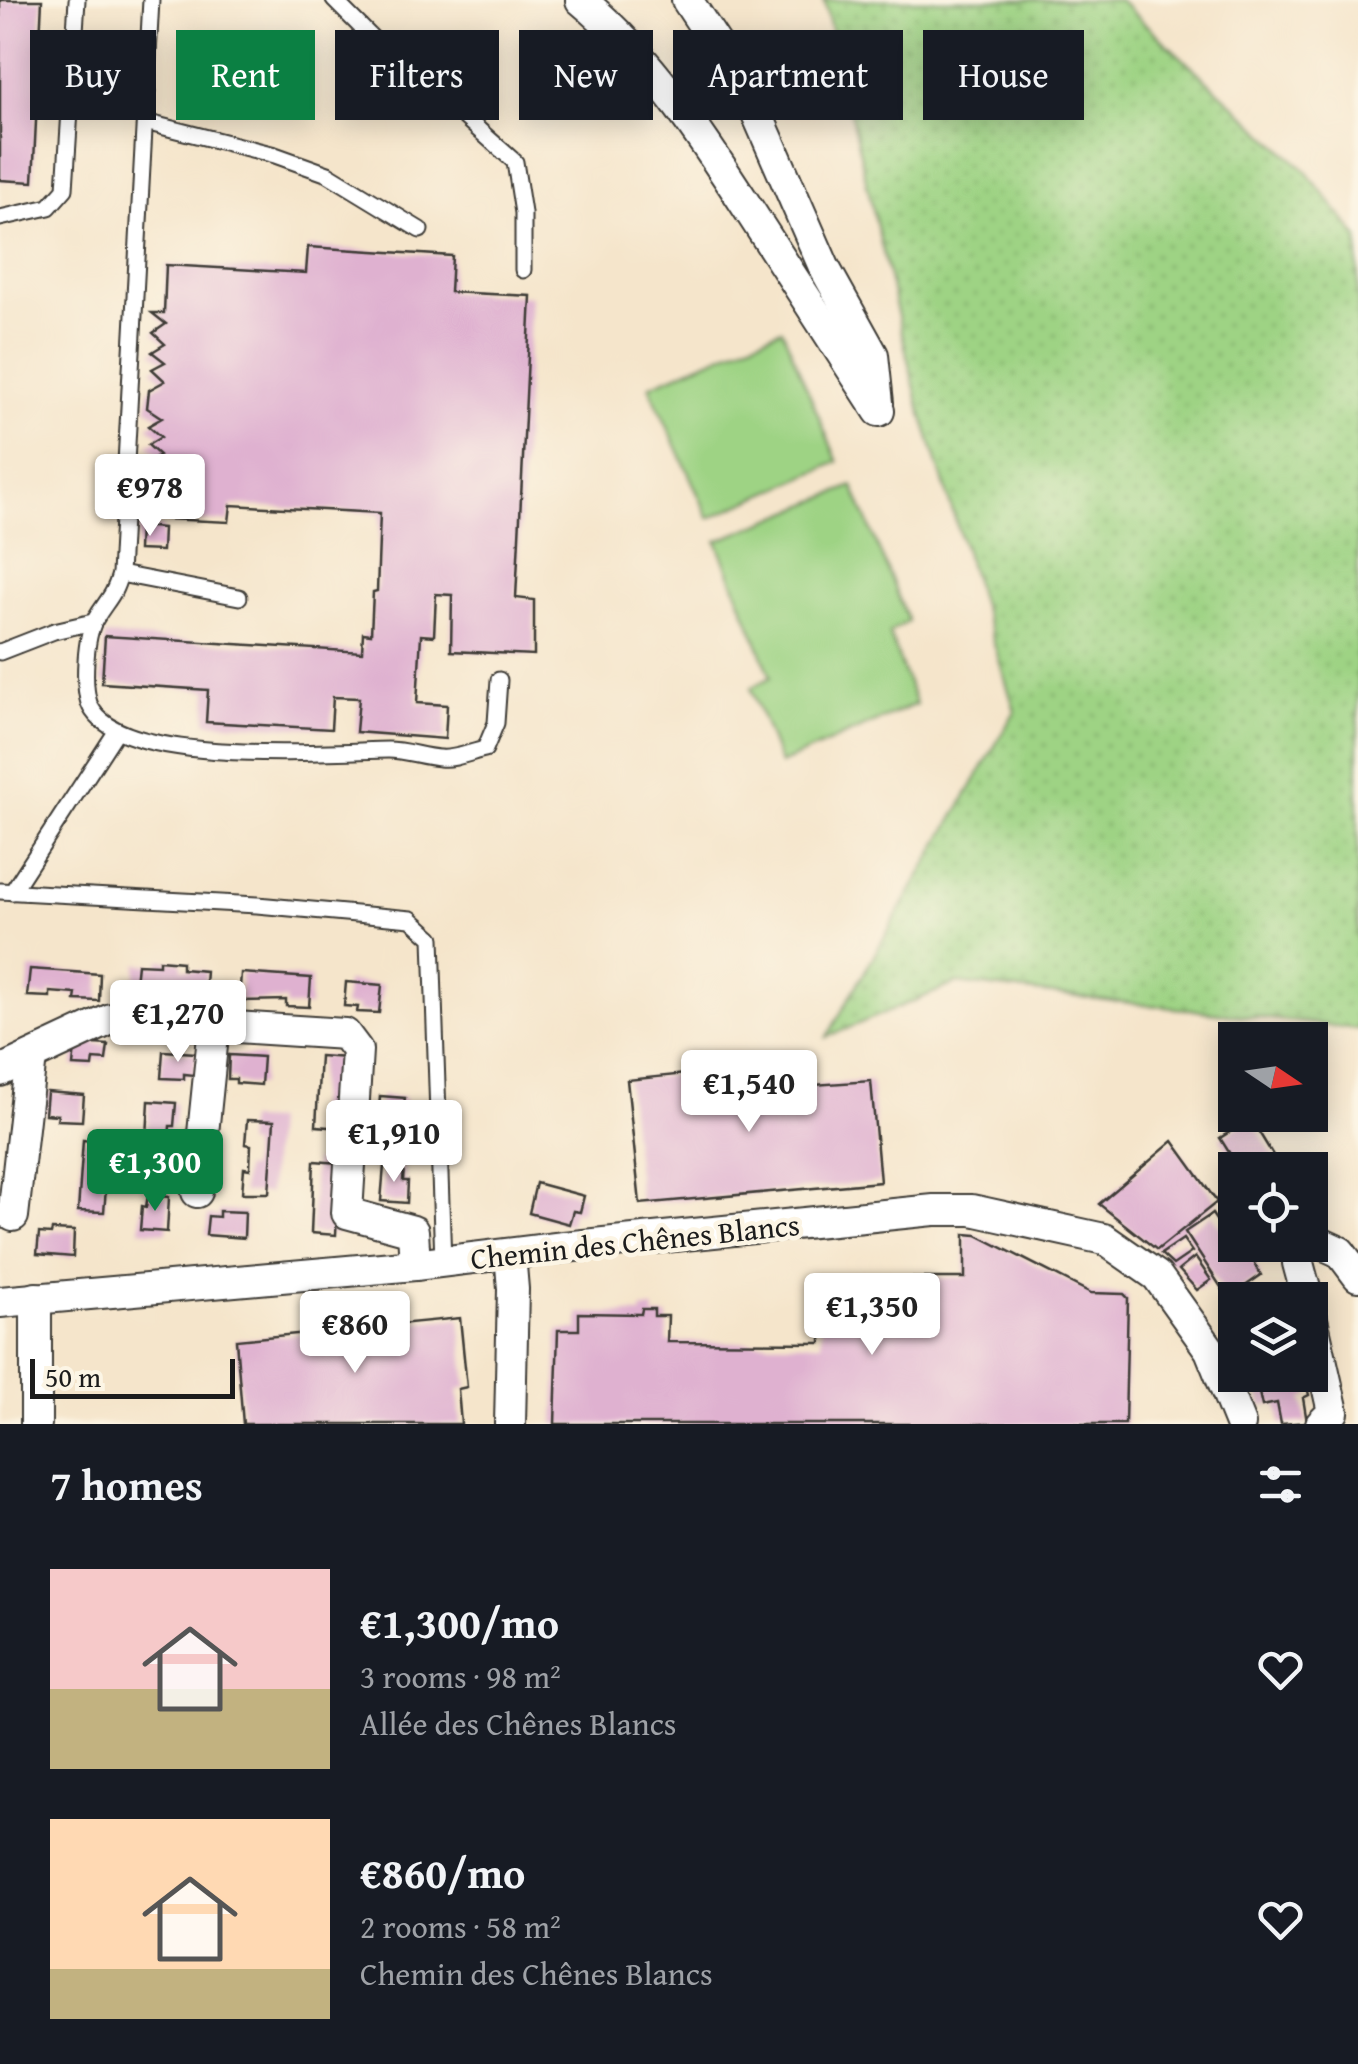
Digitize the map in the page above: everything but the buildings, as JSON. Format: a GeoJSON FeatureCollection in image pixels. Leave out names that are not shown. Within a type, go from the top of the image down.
{"type":"FeatureCollection","features":[{"type":"Feature","properties":{"kind":"street"},"geometry":{"type":"LineString","coordinates":[[581,0],[610,24],[640,58],[708,146],[879,411],[874,355],[824,266],[747,92],[687,0]]}},
{"type":"Feature","properties":{"kind":"street"},"geometry":{"type":"LineString","coordinates":[[0,1072],[111,1019],[345,1034],[356,1050],[347,1213],[413,1232],[429,1264]]}},
{"type":"Feature","properties":{"kind":"street"},"geometry":{"type":"LineString","coordinates":[[197,1192],[214,1026]]}},
{"type":"Feature","properties":{"kind":"street"},"geometry":{"type":"LineString","coordinates":[[13,1216],[31,1057]]}},
{"type":"Feature","properties":{"kind":"street","name":"Chemin des Chênes Blancs"},"geometry":{"type":"LineString","coordinates":[[0,1302],[429,1264],[934,1210],[972,1210],[1104,1239],[1157,1276],[1210,1350],[1240,1424]]}},
{"type":"Feature","properties":{"kind":"street"},"geometry":{"type":"LineString","coordinates":[[1328,1246],[1340,1252],[1358,1276]]}},
{"type":"Feature","properties":{"kind":"street"},"geometry":{"type":"LineString","coordinates":[[510,1254],[510,1424]]}},
{"type":"Feature","properties":{"kind":"street"},"geometry":{"type":"LineString","coordinates":[[36,1298],[36,1424]]}},
{"type":"Feature","properties":{"kind":"street"},"geometry":{"type":"LineString","coordinates":[[1321,1424],[1333,1412],[1328,1390]]}},
{"type":"Feature","properties":{"kind":"lane"},"geometry":{"type":"LineString","coordinates":[[75,30],[77,0]]}},
{"type":"Feature","properties":{"kind":"lane"},"geometry":{"type":"LineString","coordinates":[[151,30],[152,0]]}},
{"type":"Feature","properties":{"kind":"lane"},"geometry":{"type":"LineString","coordinates":[[334,0],[380,46],[514,162],[523,213],[522,270]]}},
{"type":"Feature","properties":{"kind":"lane"},"geometry":{"type":"LineString","coordinates":[[0,218],[49,207],[65,189],[69,120]]}},
{"type":"Feature","properties":{"kind":"lane"},"geometry":{"type":"LineString","coordinates":[[420,230],[328,174],[274,155],[146,122],[120,574],[114,596],[93,622],[85,666],[90,703],[116,732],[218,753],[401,750],[444,759],[485,749],[496,723],[498,680]]}},
{"type":"Feature","properties":{"kind":"lane"},"geometry":{"type":"LineString","coordinates":[[120,574],[239,597]]}},
{"type":"Feature","properties":{"kind":"lane"},"geometry":{"type":"LineString","coordinates":[[0,652],[54,631],[93,622]]}},
{"type":"Feature","properties":{"kind":"lane"},"geometry":{"type":"LineString","coordinates":[[6,891],[116,732]]}},
{"type":"Feature","properties":{"kind":"lane"},"geometry":{"type":"LineString","coordinates":[[6,891],[411,918],[432,938],[429,1264]]}},
{"type":"Feature","properties":{"kind":"green space"},"geometry":{"type":"Polygon","coordinates":[[[824,0],[1119,0],[1304,169],[1358,237],[1358,1029],[1328,1026],[1328,1022],[1297,1022],[957,983],[827,1037],[1015,711],[917,398],[852,120],[903,120],[903,30],[831,30],[824,0]]]}},
{"type":"Feature","properties":{"kind":"green space"},"geometry":{"type":"Polygon","coordinates":[[[782,329],[838,462],[709,518],[649,386],[782,329]]]}},
{"type":"Feature","properties":{"kind":"green space"},"geometry":{"type":"Polygon","coordinates":[[[853,486],[908,621],[889,633],[916,704],[780,764],[751,688],[771,677],[717,541],[853,486]]]}}]}
